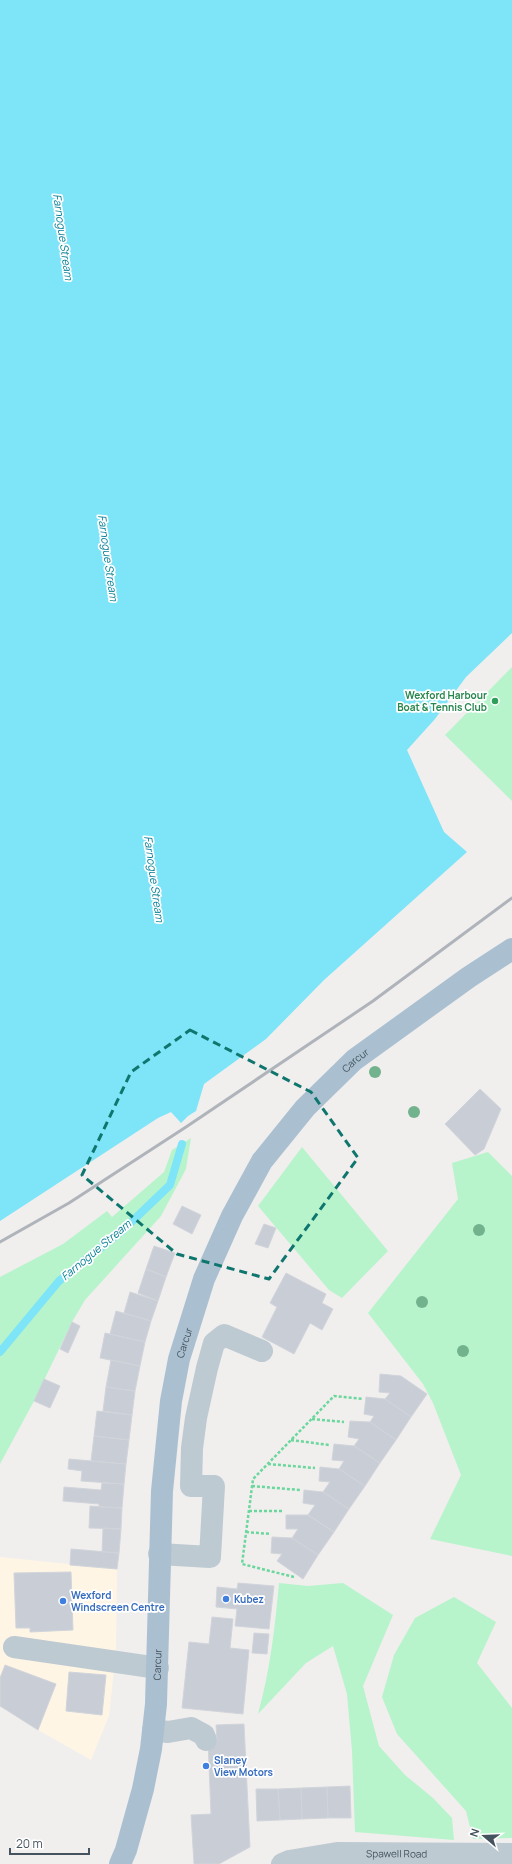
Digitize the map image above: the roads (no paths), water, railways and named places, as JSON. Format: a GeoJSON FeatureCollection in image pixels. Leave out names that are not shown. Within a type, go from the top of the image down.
{"type":"FeatureCollection","features":[{"type":"Feature","properties":{"kind":"main road","name":"Carcur"},"geometry":{"type":"LineString","coordinates":[[120,1864],[126,1850],[143,1789],[153,1730],[158,1668],[159,1554],[166,1443],[171,1401],[180,1359],[204,1278],[232,1216],[262,1160],[305,1108],[354,1060],[512,949]]}},
{"type":"Feature","properties":{"kind":"street"},"geometry":{"type":"LineString","coordinates":[[159,1554],[210,1556],[214,1486],[191,1486],[192,1448],[196,1418],[214,1343],[224,1335],[262,1351]]}},
{"type":"Feature","properties":{"kind":"street"},"geometry":{"type":"LineString","coordinates":[[14,1647],[158,1668]]}},
{"type":"Feature","properties":{"kind":"street"},"geometry":{"type":"LineString","coordinates":[[153,1730],[168,1732],[191,1728],[204,1735],[206,1740]]}},
{"type":"Feature","properties":{"kind":"street","name":"Spawell Road"},"geometry":{"type":"LineString","coordinates":[[282,1864],[289,1861],[337,1853],[512,1854]]}},
{"type":"Feature","properties":{"kind":"water"},"geometry":{"type":"Polygon","coordinates":[[[0,0],[512,0],[512,633],[466,677],[435,719],[407,750],[444,832],[467,852],[324,980],[266,1039],[204,1084],[196,1111],[181,1123],[171,1112],[158,1118],[0,1221],[0,0]]]}},
{"type":"Feature","properties":{"kind":"waterway","name":"Farnogue Stream"},"geometry":{"type":"LineString","coordinates":[[0,1352],[59,1281],[123,1230],[170,1185],[182,1144]]}},
{"type":"Feature","properties":{"kind":"railway"},"geometry":{"type":"LineString","coordinates":[[0,1242],[69,1203],[186,1127],[373,1001],[512,898]]}},
{"type":"Feature","properties":{"kind":"place","name":"Wexford Harbour Boat & Tennis Club"},"geometry":{"type":"Point","coordinates":[495,701]}},
{"type":"Feature","properties":{"kind":"place","name":"Kubez"},"geometry":{"type":"Point","coordinates":[226,1599]}},
{"type":"Feature","properties":{"kind":"place","name":"Wexford Windscreen Centre"},"geometry":{"type":"Point","coordinates":[63,1601]}},
{"type":"Feature","properties":{"kind":"place","name":"Slaney View Motors"},"geometry":{"type":"Point","coordinates":[206,1766]}}]}
